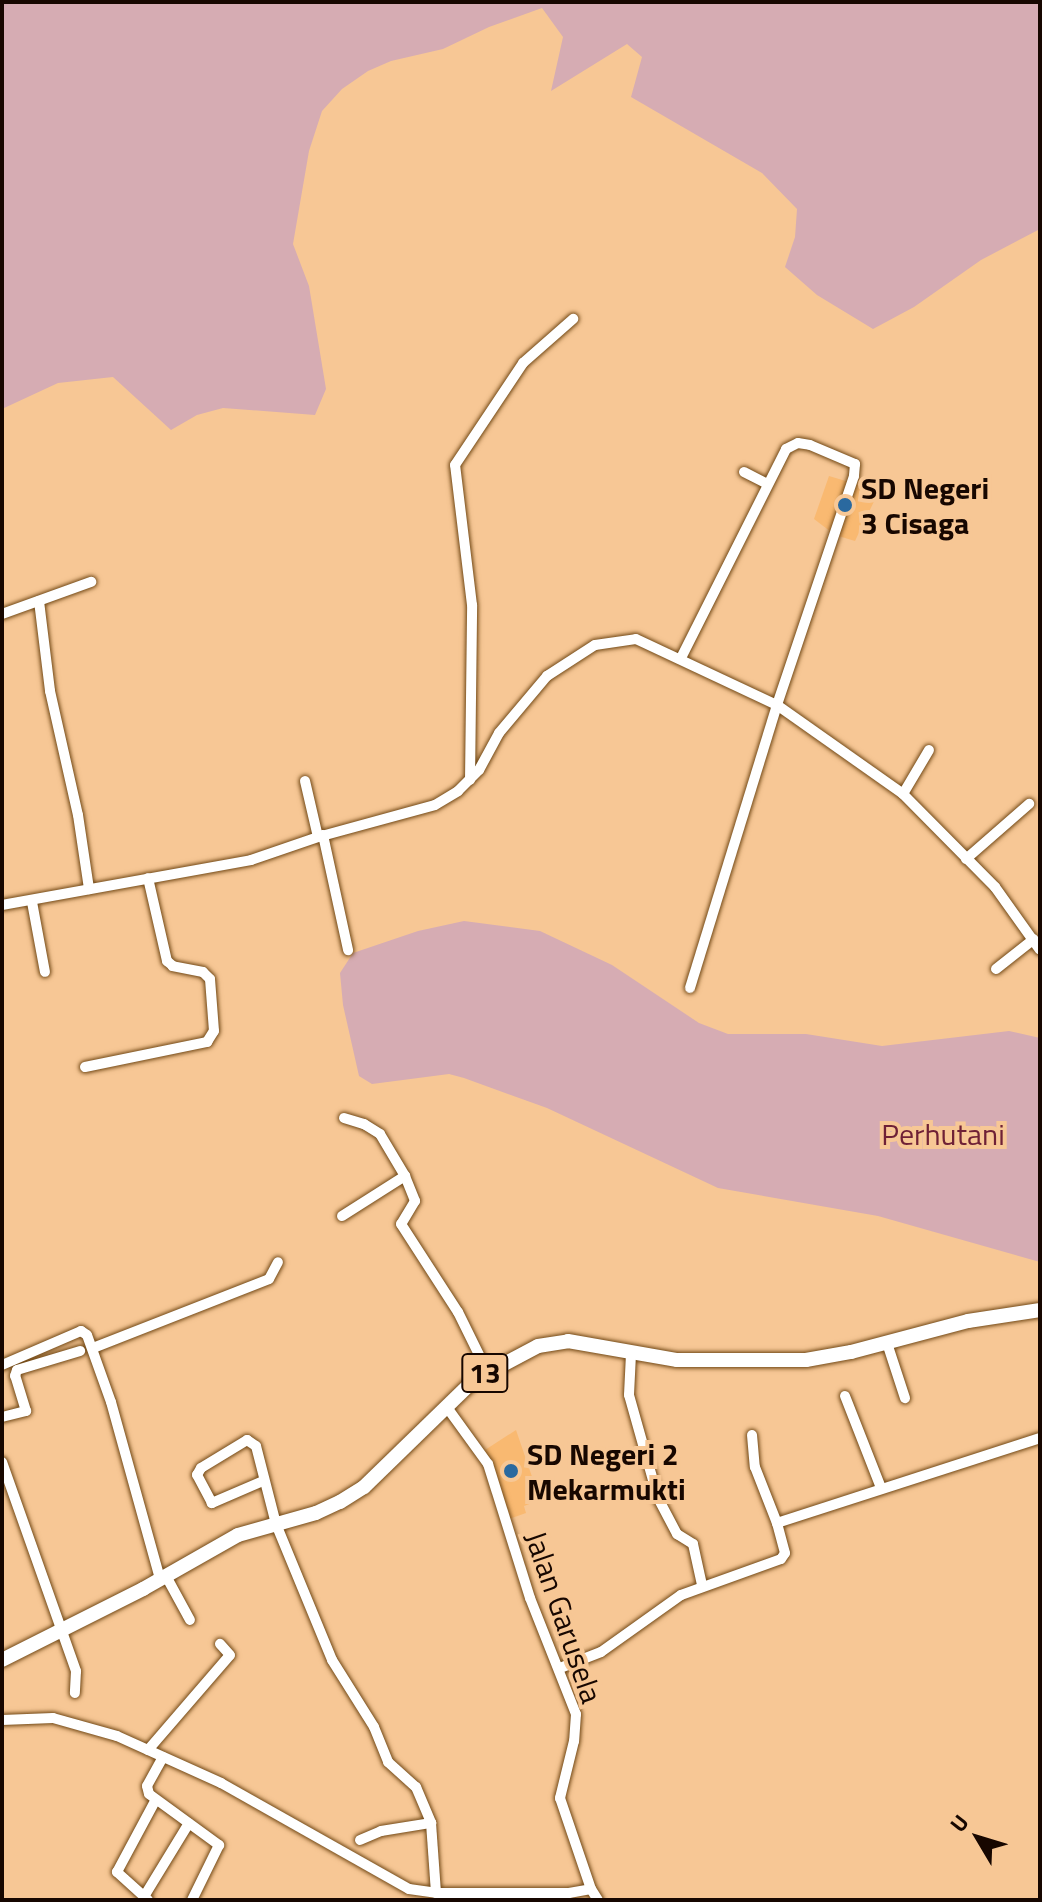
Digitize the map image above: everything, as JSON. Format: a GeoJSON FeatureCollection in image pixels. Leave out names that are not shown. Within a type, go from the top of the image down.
{"type":"FeatureCollection","features":[{"type":"Feature","properties":{"kind":"highway","name":"13"},"geometry":{"type":"LineString","coordinates":[[2,1660],[163,1578],[238,1535],[316,1513],[352,1496],[487,1371],[528,1350],[556,1342],[583,1342],[631,1354],[677,1360],[781,1361],[828,1357],[968,1321],[1040,1310]]}},
{"type":"Feature","properties":{"kind":"street"},"geometry":{"type":"LineString","coordinates":[[470,780],[472,605],[455,465],[523,363],[573,319]]}},
{"type":"Feature","properties":{"kind":"street"},"geometry":{"type":"LineString","coordinates":[[681,658],[766,483],[786,449],[798,443],[855,464],[854,476],[777,705],[690,988]]}},
{"type":"Feature","properties":{"kind":"street"},"geometry":{"type":"LineString","coordinates":[[744,472],[766,483]]}},
{"type":"Feature","properties":{"kind":"street"},"geometry":{"type":"LineString","coordinates":[[2,614],[91,582]]}},
{"type":"Feature","properties":{"kind":"street"},"geometry":{"type":"LineString","coordinates":[[39,601],[50,691],[78,815],[89,889]]}},
{"type":"Feature","properties":{"kind":"street"},"geometry":{"type":"LineString","coordinates":[[2,905],[251,860],[320,836],[435,805],[470,780],[499,733],[547,676],[584,651],[611,640],[636,639],[777,705],[903,794],[1003,895],[1040,950]]}},
{"type":"Feature","properties":{"kind":"street"},"geometry":{"type":"LineString","coordinates":[[903,794],[929,750]]}},
{"type":"Feature","properties":{"kind":"street"},"geometry":{"type":"LineString","coordinates":[[305,781],[348,950]]}},
{"type":"Feature","properties":{"kind":"street"},"geometry":{"type":"LineString","coordinates":[[966,859],[1029,804]]}},
{"type":"Feature","properties":{"kind":"street"},"geometry":{"type":"LineString","coordinates":[[85,1067],[207,1042],[214,1031],[210,979],[203,972],[173,966],[167,961],[148,878]]}},
{"type":"Feature","properties":{"kind":"street"},"geometry":{"type":"LineString","coordinates":[[32,902],[45,972]]}},
{"type":"Feature","properties":{"kind":"street"},"geometry":{"type":"LineString","coordinates":[[996,969],[1032,936],[1040,924]]}},
{"type":"Feature","properties":{"kind":"street"},"geometry":{"type":"LineString","coordinates":[[344,1118],[364,1124],[380,1134],[405,1176],[415,1201],[401,1224],[458,1312],[487,1371]]}},
{"type":"Feature","properties":{"kind":"street"},"geometry":{"type":"LineString","coordinates":[[342,1216],[405,1176]]}},
{"type":"Feature","properties":{"kind":"street"},"geometry":{"type":"LineString","coordinates":[[93,1348],[269,1279],[278,1262]]}},
{"type":"Feature","properties":{"kind":"street"},"geometry":{"type":"LineString","coordinates":[[2,1365],[81,1331],[87,1335],[163,1578],[190,1620]]}},
{"type":"Feature","properties":{"kind":"street"},"geometry":{"type":"LineString","coordinates":[[887,1343],[905,1398]]}},
{"type":"Feature","properties":{"kind":"street"},"geometry":{"type":"LineString","coordinates":[[2,1417],[26,1411],[15,1376],[17,1370],[80,1351]]}},
{"type":"Feature","properties":{"kind":"street"},"geometry":{"type":"LineString","coordinates":[[631,1354],[629,1395],[658,1498],[677,1534],[693,1544],[702,1585]]}},
{"type":"Feature","properties":{"kind":"street"},"geometry":{"type":"LineString","coordinates":[[845,1396],[881,1488]]}},
{"type":"Feature","properties":{"kind":"street","name":"Jalan Garusela"},"geometry":{"type":"LineString","coordinates":[[446,1406],[462,1423],[488,1464],[530,1598],[560,1668],[577,1720],[560,1798],[591,1889],[598,1900]]}},
{"type":"Feature","properties":{"kind":"street"},"geometry":{"type":"LineString","coordinates":[[560,1668],[601,1652],[674,1599],[702,1585],[781,1559],[785,1553],[755,1467],[752,1435]]}},
{"type":"Feature","properties":{"kind":"street"},"geometry":{"type":"LineString","coordinates":[[777,1523],[1040,1438]]}},
{"type":"Feature","properties":{"kind":"street"},"geometry":{"type":"LineString","coordinates":[[263,1481],[212,1503],[197,1475],[201,1468],[249,1440],[258,1452],[276,1524],[332,1660],[374,1727],[388,1762],[416,1787],[431,1823],[436,1893]]}},
{"type":"Feature","properties":{"kind":"street"},"geometry":{"type":"LineString","coordinates":[[2,1462],[76,1671],[75,1693]]}},
{"type":"Feature","properties":{"kind":"street"},"geometry":{"type":"LineString","coordinates":[[148,1750],[230,1655],[220,1644]]}},
{"type":"Feature","properties":{"kind":"street"},"geometry":{"type":"LineString","coordinates":[[2,1720],[53,1718],[74,1721],[148,1750],[221,1783],[319,1841],[369,1864],[404,1888],[436,1893],[569,1893],[591,1889]]}},
{"type":"Feature","properties":{"kind":"street"},"geometry":{"type":"LineString","coordinates":[[163,1757],[147,1786],[155,1801],[219,1845],[192,1900]]}},
{"type":"Feature","properties":{"kind":"street"},"geometry":{"type":"LineString","coordinates":[[155,1801],[117,1872],[146,1898],[189,1823]]}},
{"type":"Feature","properties":{"kind":"street"},"geometry":{"type":"LineString","coordinates":[[360,1840],[381,1831],[431,1823]]}},
{"type":"Feature","properties":{"kind":"shaded area","name":"SD Negeri 3 Cisaga"},"geometry":{"type":"Polygon","coordinates":[[[829,476],[879,491],[855,541],[835,535],[814,519],[829,476]]]}},
{"type":"Feature","properties":{"kind":"shaded area","name":"SD Negeri 2 Mekarmukti"},"geometry":{"type":"Polygon","coordinates":[[[516,1430],[540,1500],[524,1506],[526,1513],[509,1519],[485,1450],[516,1430]]]}},
{"type":"Feature","properties":{"kind":"green space"},"geometry":{"type":"Polygon","coordinates":[[[2,2],[1040,2],[1040,229],[981,260],[914,307],[873,329],[817,295],[785,267],[795,237],[797,209],[762,173],[631,97],[642,57],[627,44],[551,91],[563,37],[542,8],[489,27],[443,49],[391,61],[368,71],[342,89],[322,111],[309,151],[293,244],[309,286],[326,389],[315,415],[223,408],[197,415],[171,430],[113,377],[58,383],[2,409],[2,2]]]}},
{"type":"Feature","properties":{"kind":"green space","name":"Perhutani"},"geometry":{"type":"Polygon","coordinates":[[[464,921],[540,931],[612,965],[699,1023],[728,1034],[806,1034],[882,1046],[1009,1031],[1040,1038],[1040,1262],[878,1216],[718,1188],[547,1108],[464,1078],[449,1074],[372,1084],[359,1076],[343,1005],[340,973],[353,953],[418,931],[464,921]]]}},
{"type":"Feature","properties":{"kind":"place","name":"SD Negeri 3 Cisaga"},"geometry":{"type":"Point","coordinates":[845,505]}},
{"type":"Feature","properties":{"kind":"place","name":"SD Negeri 2 Mekarmukti"},"geometry":{"type":"Point","coordinates":[511,1471]}}]}
